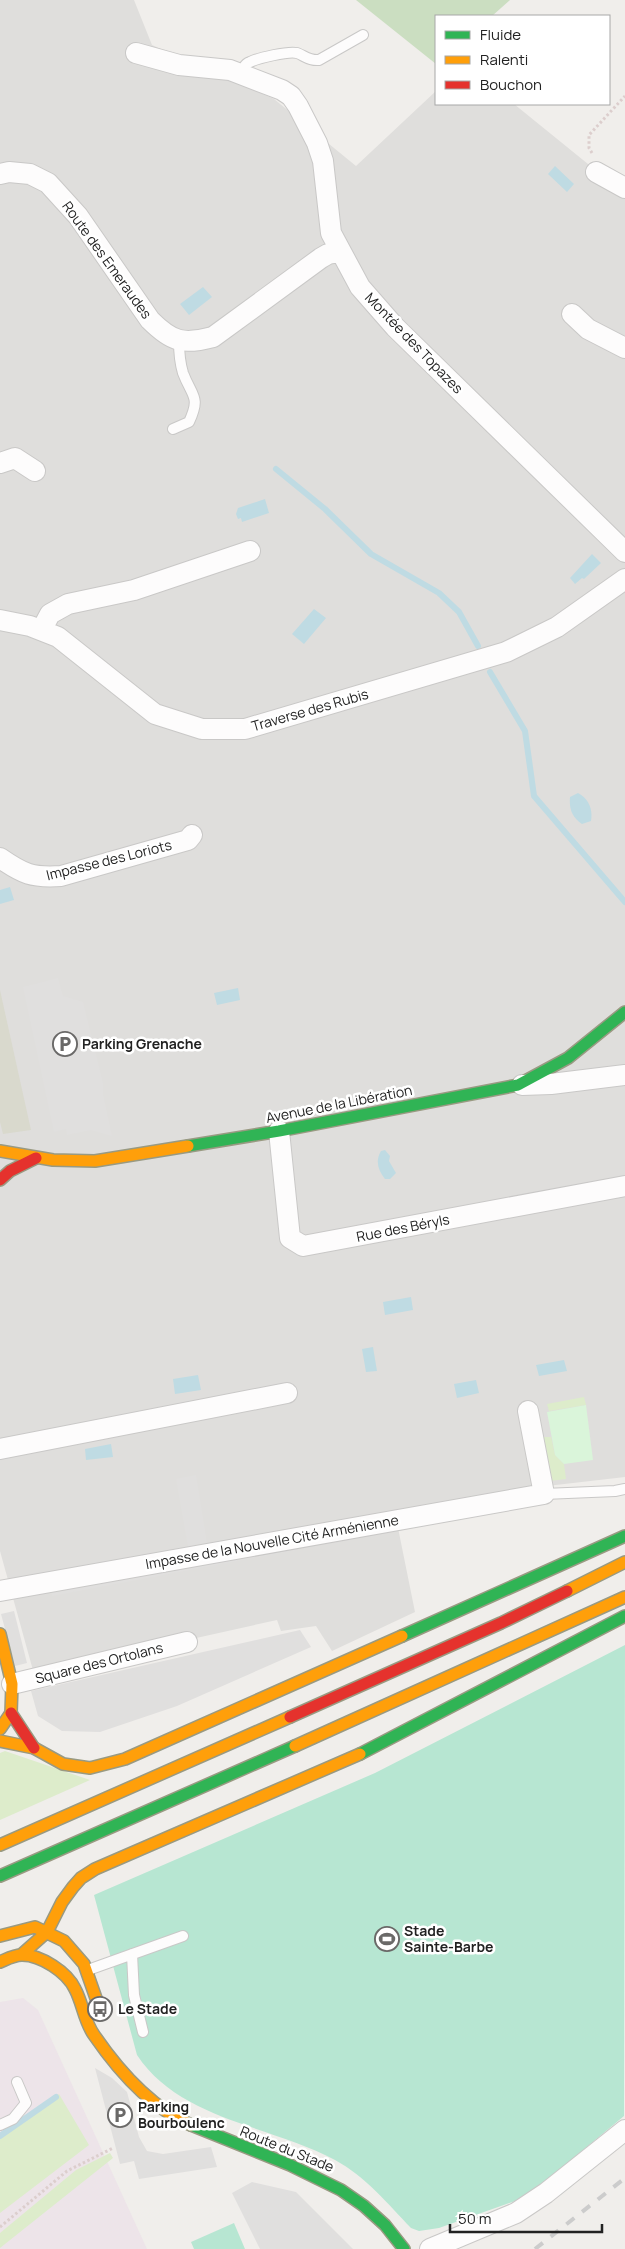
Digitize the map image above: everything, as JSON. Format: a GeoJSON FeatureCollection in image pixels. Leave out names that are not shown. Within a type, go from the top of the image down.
{"type":"FeatureCollection","features":[{"type":"Feature","properties":{"kind":"main road","name":"Avenue de la Libération"},"geometry":{"type":"LineString","coordinates":[[0,1151],[15,1151],[36,1158],[67,1162],[94,1161],[279,1131],[518,1085],[568,1058],[625,1012]]}},
{"type":"Feature","properties":{"kind":"main road"},"geometry":{"type":"LineString","coordinates":[[0,1180],[16,1167],[36,1158]]}},
{"type":"Feature","properties":{"kind":"main road"},"geometry":{"type":"LineString","coordinates":[[0,1742],[34,1748],[64,1764],[90,1768],[125,1759],[625,1536]]}},
{"type":"Feature","properties":{"kind":"main road"},"geometry":{"type":"LineString","coordinates":[[0,1844],[501,1623],[625,1562]]}},
{"type":"Feature","properties":{"kind":"main road"},"geometry":{"type":"LineString","coordinates":[[0,1876],[371,1712],[625,1596]]}},
{"type":"Feature","properties":{"kind":"main road"},"geometry":{"type":"LineString","coordinates":[[0,1962],[21,1955],[47,1932],[62,1902],[73,1887],[81,1878],[95,1870],[366,1751],[625,1616]]}},
{"type":"Feature","properties":{"kind":"main road"},"geometry":{"type":"LineString","coordinates":[[0,1634],[12,1684],[11,1713],[0,1729]]}},
{"type":"Feature","properties":{"kind":"main road"},"geometry":{"type":"LineString","coordinates":[[11,1713],[34,1748]]}},
{"type":"Feature","properties":{"kind":"main road"},"geometry":{"type":"LineString","coordinates":[[0,1936],[35,1927],[64,1941],[84,1964],[103,2017]]}},
{"type":"Feature","properties":{"kind":"main road"},"geometry":{"type":"LineString","coordinates":[[21,1955],[41,1961],[69,1979]]}},
{"type":"Feature","properties":{"kind":"main road","name":"Route du Stade"},"geometry":{"type":"LineString","coordinates":[[69,1979],[75,1987],[91,2032],[124,2073],[164,2111],[221,2138],[318,2176],[338,2187],[386,2224],[404,2249]]}},
{"type":"Feature","properties":{"kind":"main road","name":"Route du Stade"},"geometry":{"type":"LineString","coordinates":[[111,2040],[124,2073]]}},
{"type":"Feature","properties":{"kind":"street","name":"Montée des Topazes"},"geometry":{"type":"LineString","coordinates":[[136,54],[179,65],[230,70],[282,90],[290,96],[298,106],[317,143],[323,161],[331,233],[360,287],[395,327],[625,552]]}},
{"type":"Feature","properties":{"kind":"street"},"geometry":{"type":"LineString","coordinates":[[595,163],[625,188]]}},
{"type":"Feature","properties":{"kind":"street","name":"Route des Emeraudes"},"geometry":{"type":"LineString","coordinates":[[0,174],[9,172],[30,174],[48,183],[78,216],[150,320],[163,333],[179,341]]}},
{"type":"Feature","properties":{"kind":"street"},"geometry":{"type":"LineString","coordinates":[[179,341],[195,342],[213,337],[322,258],[328,254],[340,252]]}},
{"type":"Feature","properties":{"kind":"street"},"geometry":{"type":"LineString","coordinates":[[572,314],[588,329],[625,348]]}},
{"type":"Feature","properties":{"kind":"street"},"geometry":{"type":"LineString","coordinates":[[0,463],[15,458],[35,471]]}},
{"type":"Feature","properties":{"kind":"street"},"geometry":{"type":"LineString","coordinates":[[42,629],[50,614],[68,604],[134,590],[250,551]]}},
{"type":"Feature","properties":{"kind":"street","name":"Traverse des Rubis"},"geometry":{"type":"LineString","coordinates":[[0,620],[42,629],[58,637],[155,714],[202,729],[244,729],[506,652],[557,627],[625,579]]}},
{"type":"Feature","properties":{"kind":"street","name":"Impasse des Loriots"},"geometry":{"type":"LineString","coordinates":[[0,858],[21,873],[40,878],[61,876],[188,840],[192,835]]}},
{"type":"Feature","properties":{"kind":"street"},"geometry":{"type":"LineString","coordinates":[[518,1085],[552,1084],[625,1075]]}},
{"type":"Feature","properties":{"kind":"street","name":"Rue des Béryls"},"geometry":{"type":"LineString","coordinates":[[279,1131],[290,1238],[303,1246],[625,1186]]}},
{"type":"Feature","properties":{"kind":"street"},"geometry":{"type":"LineString","coordinates":[[0,1449],[287,1393]]}},
{"type":"Feature","properties":{"kind":"street"},"geometry":{"type":"LineString","coordinates":[[528,1412],[544,1494]]}},
{"type":"Feature","properties":{"kind":"street","name":"Impasse de la Nouvelle Cité Arménienne"},"geometry":{"type":"LineString","coordinates":[[0,1591],[544,1494]]}},
{"type":"Feature","properties":{"kind":"street","name":"Square des Ortolans"},"geometry":{"type":"LineString","coordinates":[[12,1684],[187,1642]]}},
{"type":"Feature","properties":{"kind":"street"},"geometry":{"type":"LineString","coordinates":[[430,2249],[516,2213],[546,2193],[625,2130]]}},
{"type":"Feature","properties":{"kind":"lane"},"geometry":{"type":"LineString","coordinates":[[242,74],[244,66],[250,62],[288,52],[297,53],[311,61],[319,60],[363,35]]}},
{"type":"Feature","properties":{"kind":"lane"},"geometry":{"type":"LineString","coordinates":[[173,429],[189,422],[195,409],[194,393],[184,376],[179,360],[179,341]]}},
{"type":"Feature","properties":{"kind":"lane"},"geometry":{"type":"LineString","coordinates":[[544,1494],[615,1491],[625,1488]]}},
{"type":"Feature","properties":{"kind":"lane"},"geometry":{"type":"LineString","coordinates":[[69,1979],[86,1971],[184,1936]]}},
{"type":"Feature","properties":{"kind":"lane"},"geometry":{"type":"LineString","coordinates":[[132,1954],[134,1994],[143,2032]]}},
{"type":"Feature","properties":{"kind":"lane"},"geometry":{"type":"LineString","coordinates":[[0,2125],[13,2119],[26,2103],[17,2082]]}},
{"type":"Feature","properties":{"kind":"path"},"geometry":{"type":"LineString","coordinates":[[595,163],[589,148],[589,135],[625,96]]}},
{"type":"Feature","properties":{"kind":"path"},"geometry":{"type":"LineString","coordinates":[[0,2227],[67,2171],[113,2148]]}},
{"type":"Feature","properties":{"kind":"shaded area"},"geometry":{"type":"Polygon","coordinates":[[[0,0],[134,0],[152,45],[274,99],[356,166],[435,92],[435,105],[515,105],[625,194],[625,1477],[547,1486],[396,1518],[415,1612],[332,1651],[316,1626],[281,1631],[277,1620],[34,1674],[0,1551],[0,0]]]}},
{"type":"Feature","properties":{"kind":"shaded area","name":"Parking Grenache"},"geometry":{"type":"Polygon","coordinates":[[[58,978],[63,996],[83,1002],[103,1083],[103,1094],[112,1136],[91,1130],[67,1135],[66,1129],[54,1132],[23,987],[58,978]]]}},
{"type":"Feature","properties":{"kind":"shaded area"},"geometry":{"type":"Polygon","coordinates":[[[0,990],[31,1130],[3,1134],[0,1122],[0,990]]]}},
{"type":"Feature","properties":{"kind":"shaded area"},"geometry":{"type":"Polygon","coordinates":[[[196,1475],[207,1543],[188,1547],[176,1479],[196,1475]]]}},
{"type":"Feature","properties":{"kind":"shaded area"},"geometry":{"type":"Polygon","coordinates":[[[530,1506],[52,1596],[51,1589],[530,1506]]]}},
{"type":"Feature","properties":{"kind":"shaded area"},"geometry":{"type":"Polygon","coordinates":[[[14,1611],[27,1663],[15,1666],[1,1614],[14,1611]]]}},
{"type":"Feature","properties":{"kind":"shaded area"},"geometry":{"type":"Polygon","coordinates":[[[300,1630],[311,1647],[177,1706],[100,1732],[62,1731],[38,1716],[31,1691],[300,1630]]]}},
{"type":"Feature","properties":{"kind":"shaded area"},"geometry":{"type":"Polygon","coordinates":[[[23,1998],[38,2010],[147,2249],[0,2249],[0,2002],[23,1998]]]}},
{"type":"Feature","properties":{"kind":"shaded area","name":"Parking Bourboulenc"},"geometry":{"type":"Polygon","coordinates":[[[95,2068],[112,2078],[127,2092],[139,2137],[147,2151],[163,2154],[211,2147],[217,2167],[139,2179],[134,2161],[120,2164],[95,2068]]]}},
{"type":"Feature","properties":{"kind":"shaded area"},"geometry":{"type":"Polygon","coordinates":[[[252,2182],[296,2192],[353,2249],[260,2249],[232,2193],[252,2182]]]}},
{"type":"Feature","properties":{"kind":"green space"},"geometry":{"type":"Polygon","coordinates":[[[356,0],[510,0],[493,15],[435,15],[435,63],[356,0]]]}},
{"type":"Feature","properties":{"kind":"green space"},"geometry":{"type":"Polygon","coordinates":[[[584,1397],[586,1405],[549,1411],[547,1404],[584,1397]]]}},
{"type":"Feature","properties":{"kind":"green space"},"geometry":{"type":"Polygon","coordinates":[[[586,1405],[593,1460],[564,1464],[555,1455],[547,1412],[586,1405]]]}},
{"type":"Feature","properties":{"kind":"green space"},"geometry":{"type":"Polygon","coordinates":[[[542,1437],[551,1437],[555,1455],[564,1464],[566,1479],[550,1481],[542,1437]]]}},
{"type":"Feature","properties":{"kind":"green space"},"geometry":{"type":"Polygon","coordinates":[[[625,1645],[624,2116],[541,2185],[515,2201],[439,2228],[419,2231],[411,2228],[366,2182],[335,2160],[310,2148],[201,2108],[177,2094],[155,2077],[137,2055],[94,1895],[375,1773],[625,1645]]]}},
{"type":"Feature","properties":{"kind":"green space"},"geometry":{"type":"Polygon","coordinates":[[[5,1751],[90,1780],[0,1820],[0,1753],[5,1751]]]}},
{"type":"Feature","properties":{"kind":"green space"},"geometry":{"type":"Polygon","coordinates":[[[59,2094],[89,2145],[0,2213],[0,2136],[59,2094]]]}},
{"type":"Feature","properties":{"kind":"green space"},"geometry":{"type":"Polygon","coordinates":[[[110,2153],[113,2158],[0,2248],[0,2233],[76,2170],[110,2153]]]}},
{"type":"Feature","properties":{"kind":"green space"},"geometry":{"type":"Polygon","coordinates":[[[234,2223],[245,2249],[194,2249],[191,2242],[234,2223]]]}},
{"type":"Feature","properties":{"kind":"water"},"geometry":{"type":"Polygon","coordinates":[[[555,166],[574,184],[567,192],[548,174],[555,166]]]}},
{"type":"Feature","properties":{"kind":"water"},"geometry":{"type":"Polygon","coordinates":[[[203,287],[212,297],[189,315],[180,304],[203,287]]]}},
{"type":"Feature","properties":{"kind":"water"},"geometry":{"type":"Polygon","coordinates":[[[265,499],[269,513],[242,522],[241,518],[238,519],[236,514],[238,508],[265,499]]]}},
{"type":"Feature","properties":{"kind":"water"},"geometry":{"type":"Polygon","coordinates":[[[592,554],[601,563],[584,579],[582,578],[575,584],[570,578],[592,554]]]}},
{"type":"Feature","properties":{"kind":"water"},"geometry":{"type":"Polygon","coordinates":[[[314,609],[326,618],[304,644],[292,634],[314,609]]]}},
{"type":"Feature","properties":{"kind":"water"},"geometry":{"type":"Polygon","coordinates":[[[578,793],[587,801],[591,812],[591,821],[582,824],[574,816],[570,805],[570,797],[578,793]]]}},
{"type":"Feature","properties":{"kind":"water"},"geometry":{"type":"Polygon","coordinates":[[[10,887],[14,900],[0,904],[0,890],[10,887]]]}},
{"type":"Feature","properties":{"kind":"water"},"geometry":{"type":"Polygon","coordinates":[[[238,988],[240,1000],[217,1005],[214,993],[238,988]]]}},
{"type":"Feature","properties":{"kind":"water"},"geometry":{"type":"Polygon","coordinates":[[[385,1150],[390,1156],[389,1161],[396,1173],[390,1179],[385,1179],[378,1165],[379,1155],[381,1151],[385,1150]]]}},
{"type":"Feature","properties":{"kind":"water"},"geometry":{"type":"Polygon","coordinates":[[[411,1297],[413,1310],[385,1315],[383,1302],[411,1297]]]}},
{"type":"Feature","properties":{"kind":"water"},"geometry":{"type":"Polygon","coordinates":[[[373,1347],[377,1371],[366,1372],[362,1349],[373,1347]]]}},
{"type":"Feature","properties":{"kind":"water"},"geometry":{"type":"Polygon","coordinates":[[[564,1360],[567,1371],[539,1376],[536,1365],[564,1360]]]}},
{"type":"Feature","properties":{"kind":"water"},"geometry":{"type":"Polygon","coordinates":[[[198,1375],[201,1390],[175,1394],[173,1379],[198,1375]]]}},
{"type":"Feature","properties":{"kind":"water"},"geometry":{"type":"Polygon","coordinates":[[[476,1380],[479,1393],[457,1398],[454,1384],[476,1380]]]}},
{"type":"Feature","properties":{"kind":"water"},"geometry":{"type":"Polygon","coordinates":[[[111,1444],[113,1457],[86,1460],[85,1449],[111,1444]]]}},
{"type":"Feature","properties":{"kind":"waterway"},"geometry":{"type":"LineString","coordinates":[[276,469],[325,509],[371,554],[439,593],[459,612],[478,646]]}},
{"type":"Feature","properties":{"kind":"waterway"},"geometry":{"type":"LineString","coordinates":[[490,672],[525,731],[534,796],[625,902]]}},
{"type":"Feature","properties":{"kind":"waterway"},"geometry":{"type":"LineString","coordinates":[[0,2136],[56,2097]]}},
{"type":"Feature","properties":{"kind":"railway"},"geometry":{"type":"LineString","coordinates":[[535,2249],[625,2178]]}},
{"type":"Feature","properties":{"kind":"traffic: fast"},"geometry":{"type":"LineString","coordinates":[[188,1146],[279,1131],[518,1085],[568,1058],[625,1012]]}},
{"type":"Feature","properties":{"kind":"traffic: fast"},"geometry":{"type":"LineString","coordinates":[[402,1636],[625,1536]]}},
{"type":"Feature","properties":{"kind":"traffic: fast"},"geometry":{"type":"LineString","coordinates":[[360,1754],[625,1616]]}},
{"type":"Feature","properties":{"kind":"traffic: fast"},"geometry":{"type":"LineString","coordinates":[[0,1876],[295,1746]]}},
{"type":"Feature","properties":{"kind":"traffic: fast"},"geometry":{"type":"LineString","coordinates":[[191,2125],[290,2165],[341,2190],[364,2206],[385,2225],[404,2249]]}},
{"type":"Feature","properties":{"kind":"traffic: slow"},"geometry":{"type":"LineString","coordinates":[[0,1151],[53,1160],[95,1161],[188,1146]]}},
{"type":"Feature","properties":{"kind":"traffic: slow"},"geometry":{"type":"LineString","coordinates":[[567,1591],[625,1562]]}},
{"type":"Feature","properties":{"kind":"traffic: slow"},"geometry":{"type":"LineString","coordinates":[[295,1746],[625,1597]]}},
{"type":"Feature","properties":{"kind":"traffic: slow"},"geometry":{"type":"LineString","coordinates":[[0,1634],[12,1684],[11,1713],[0,1729]]}},
{"type":"Feature","properties":{"kind":"traffic: slow"},"geometry":{"type":"LineString","coordinates":[[0,1741],[34,1748],[63,1764],[90,1768],[125,1759],[402,1636]]}},
{"type":"Feature","properties":{"kind":"traffic: slow"},"geometry":{"type":"LineString","coordinates":[[0,1845],[290,1717]]}},
{"type":"Feature","properties":{"kind":"traffic: slow"},"geometry":{"type":"LineString","coordinates":[[21,1955],[47,1932],[62,1902],[73,1887],[81,1878],[95,1869],[360,1754]]}},
{"type":"Feature","properties":{"kind":"traffic: slow"},"geometry":{"type":"LineString","coordinates":[[0,1936],[35,1927],[64,1941],[84,1964],[98,2004]]}},
{"type":"Feature","properties":{"kind":"traffic: slow"},"geometry":{"type":"LineString","coordinates":[[0,1962],[11,1957],[29,1956],[45,1961],[60,1971],[75,1989],[91,2030],[103,2048],[125,2074],[163,2109],[191,2125]]}},
{"type":"Feature","properties":{"kind":"traffic: jam"},"geometry":{"type":"LineString","coordinates":[[0,1180],[10,1171],[36,1158]]}},
{"type":"Feature","properties":{"kind":"traffic: jam"},"geometry":{"type":"LineString","coordinates":[[290,1717],[501,1623],[567,1591]]}},
{"type":"Feature","properties":{"kind":"traffic: jam"},"geometry":{"type":"LineString","coordinates":[[11,1713],[34,1748]]}},
{"type":"Feature","properties":{"kind":"place","name":"Parking Grenache"},"geometry":{"type":"Point","coordinates":[65,1044]}},
{"type":"Feature","properties":{"kind":"place","name":"Stade Sainte-Barbe"},"geometry":{"type":"Point","coordinates":[387,1939]}},
{"type":"Feature","properties":{"kind":"place","name":"Le Stade"},"geometry":{"type":"Point","coordinates":[100,2009]}},
{"type":"Feature","properties":{"kind":"place","name":"Parking Bourboulenc"},"geometry":{"type":"Point","coordinates":[120,2115]}}]}
